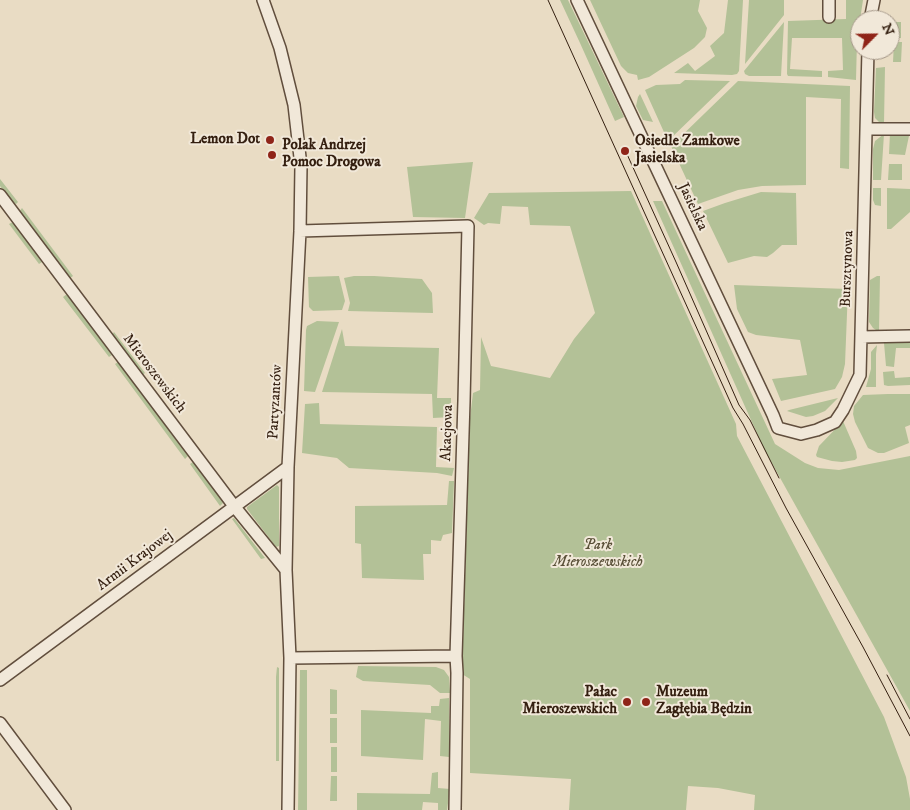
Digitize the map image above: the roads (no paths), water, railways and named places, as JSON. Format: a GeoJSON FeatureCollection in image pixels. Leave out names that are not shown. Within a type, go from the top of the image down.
{"type":"FeatureCollection","features":[{"type":"Feature","properties":{"kind":"street","name":"Partyzantów"},"geometry":{"type":"LineString","coordinates":[[263,0],[280,48],[294,105],[301,166],[300,231],[288,467],[286,570],[290,658],[288,810]]}},
{"type":"Feature","properties":{"kind":"street","name":"Jasielska"},"geometry":{"type":"LineString","coordinates":[[577,0],[778,428]]}},
{"type":"Feature","properties":{"kind":"street"},"geometry":{"type":"LineString","coordinates":[[829,0],[829,17]]}},
{"type":"Feature","properties":{"kind":"street","name":"Bursztynowa"},"geometry":{"type":"LineString","coordinates":[[778,428],[801,434],[817,430],[835,422],[860,375],[868,60]]}},
{"type":"Feature","properties":{"kind":"street"},"geometry":{"type":"LineString","coordinates":[[866,129],[910,130]]}},
{"type":"Feature","properties":{"kind":"street","name":"Mieroszewskich"},"geometry":{"type":"LineString","coordinates":[[0,195],[234,506],[286,570]]}},
{"type":"Feature","properties":{"kind":"street","name":"Akacjowa"},"geometry":{"type":"LineString","coordinates":[[300,231],[468,226],[456,656],[455,810]]}},
{"type":"Feature","properties":{"kind":"street"},"geometry":{"type":"LineString","coordinates":[[861,337],[910,336]]}},
{"type":"Feature","properties":{"kind":"street","name":"Armii Krajowej"},"geometry":{"type":"LineString","coordinates":[[0,680],[288,467]]}},
{"type":"Feature","properties":{"kind":"street"},"geometry":{"type":"LineString","coordinates":[[290,658],[456,656]]}},
{"type":"Feature","properties":{"kind":"street"},"geometry":{"type":"LineString","coordinates":[[0,723],[65,810]]}},
{"type":"Feature","properties":{"kind":"tram line"},"geometry":{"type":"LineString","coordinates":[[548,0],[733,408],[910,736]]}},
{"type":"Feature","properties":{"kind":"tram line"},"geometry":{"type":"LineString","coordinates":[[626,152],[739,405],[750,420],[779,478]]}},
{"type":"Feature","properties":{"kind":"tram line"},"geometry":{"type":"LineString","coordinates":[[887,675],[910,719]]}},
{"type":"Feature","properties":{"kind":"place","name":"Lemon Dot"},"geometry":{"type":"Point","coordinates":[270,140]}},
{"type":"Feature","properties":{"kind":"place","name":"Osiedle Zamkowe Jasielska"},"geometry":{"type":"Point","coordinates":[625,151]}},
{"type":"Feature","properties":{"kind":"place","name":"Polak Andrzej Pomoc Drogowa"},"geometry":{"type":"Point","coordinates":[272,155]}},
{"type":"Feature","properties":{"kind":"place","name":"Pałac Mieroszewskich"},"geometry":{"type":"Point","coordinates":[627,702]}},
{"type":"Feature","properties":{"kind":"place","name":"Muzeum Zagłębia Będzin"},"geometry":{"type":"Point","coordinates":[646,702]}},
{"type":"Feature","properties":{"kind":"park label","name":"Park Mieroszewskich"},"geometry":{"type":"Point","coordinates":[598,554]}}]}
